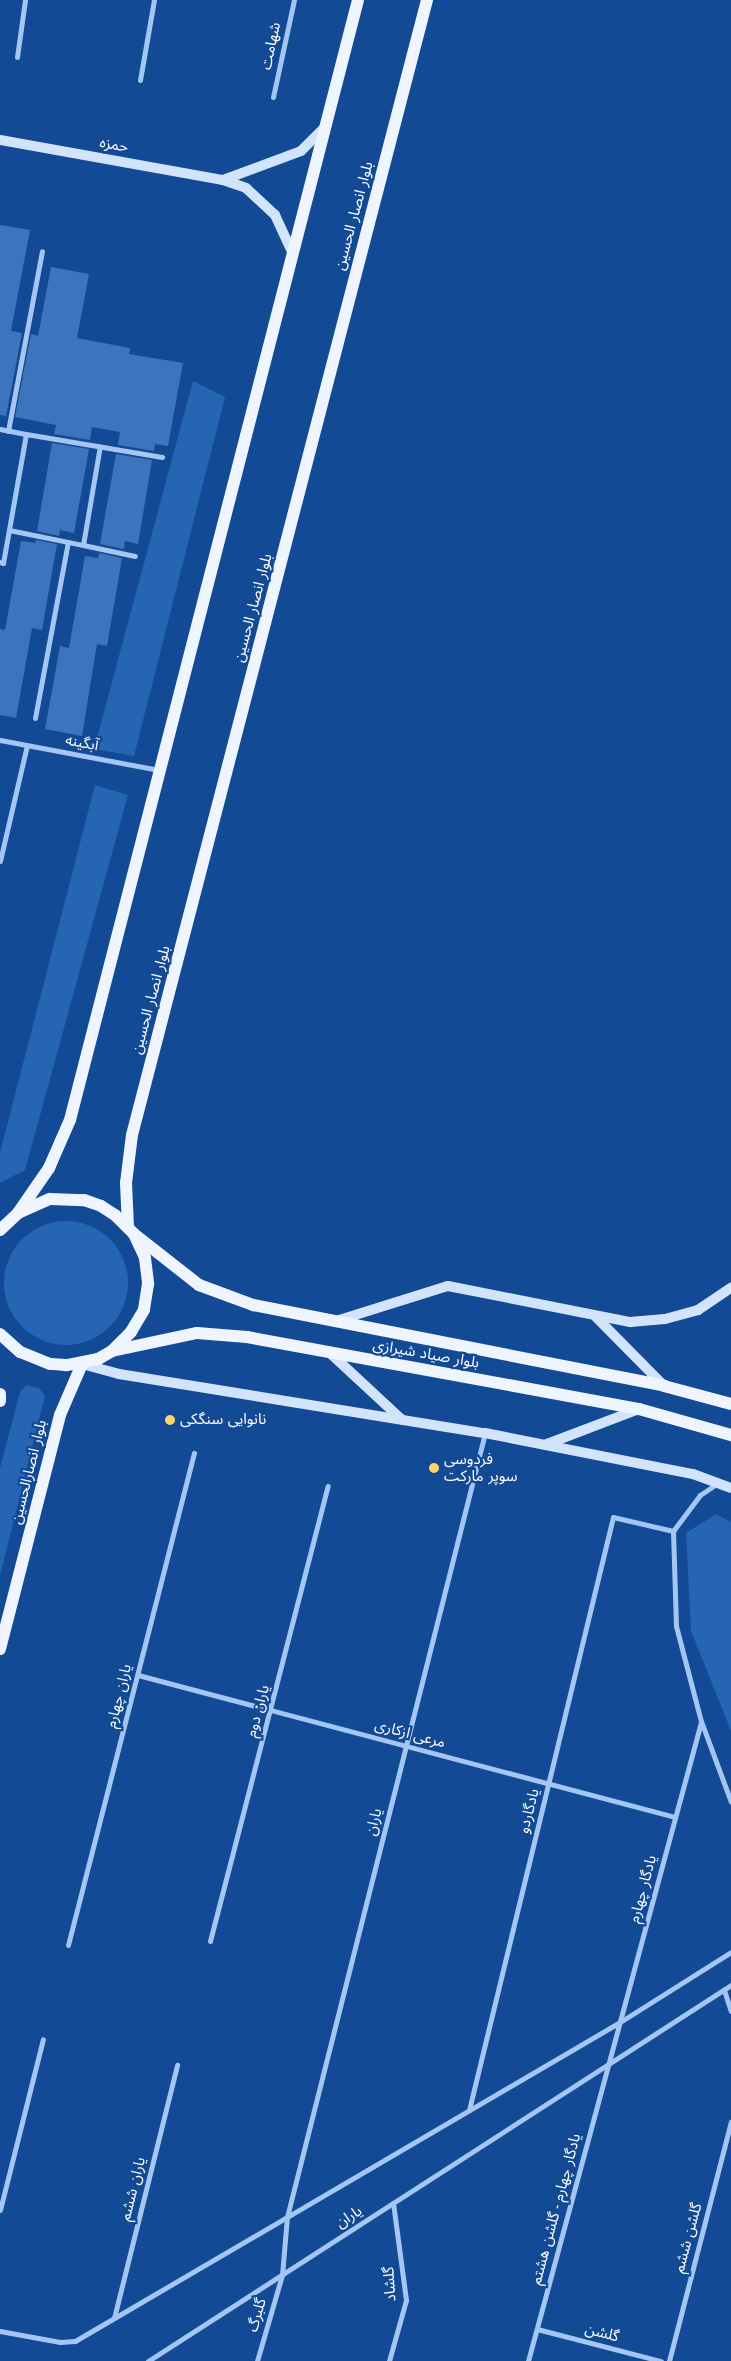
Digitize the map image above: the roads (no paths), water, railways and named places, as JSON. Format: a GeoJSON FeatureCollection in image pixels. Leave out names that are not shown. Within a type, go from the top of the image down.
{"type":"FeatureCollection","features":[{"type":"Feature","properties":{"kind":"main road"},"geometry":{"type":"LineString","coordinates":[[0,1230],[18,1213],[50,1168],[70,1120],[358,0]]}},
{"type":"Feature","properties":{"kind":"main road","name":"بلوار انصار الحسین"},"geometry":{"type":"LineString","coordinates":[[131,1231],[126,1183],[132,1135],[427,0]]}},
{"type":"Feature","properties":{"kind":"main road"},"geometry":{"type":"LineString","coordinates":[[223,180],[301,151],[326,127]]}},
{"type":"Feature","properties":{"kind":"main road","name":"حمزه"},"geometry":{"type":"LineString","coordinates":[[0,140],[223,180],[246,188],[262,200],[275,215],[293,254]]}},
{"type":"Feature","properties":{"kind":"main road","name":"بلوار صیاد شیرازی"},"geometry":{"type":"LineString","coordinates":[[18,1213],[50,1199],[76,1199],[101,1206],[199,1285],[253,1305],[664,1386],[731,1404]]}},
{"type":"Feature","properties":{"kind":"main road"},"geometry":{"type":"LineString","coordinates":[[0,1334],[20,1352],[34,1360],[66,1366],[82,1364],[112,1351],[131,1332],[145,1301],[148,1284],[145,1258],[131,1231]]}},
{"type":"Feature","properties":{"kind":"main road"},"geometry":{"type":"LineString","coordinates":[[336,1321],[448,1286],[596,1317],[630,1322],[665,1319],[698,1310],[731,1288]]}},
{"type":"Feature","properties":{"kind":"main road"},"geometry":{"type":"LineString","coordinates":[[596,1317],[664,1386]]}},
{"type":"Feature","properties":{"kind":"main road","name":"بلوار صیاد شیرازی"},"geometry":{"type":"LineString","coordinates":[[112,1351],[198,1333],[247,1337],[639,1409],[731,1435]]}},
{"type":"Feature","properties":{"kind":"main road"},"geometry":{"type":"LineString","coordinates":[[330,1352],[402,1420]]}},
{"type":"Feature","properties":{"kind":"main road"},"geometry":{"type":"LineString","coordinates":[[82,1364],[119,1374],[485,1433],[693,1474],[731,1488]]}},
{"type":"Feature","properties":{"kind":"main road","name":"بلوار انصارالحسین"},"geometry":{"type":"LineString","coordinates":[[0,1649],[60,1415],[82,1364]]}},
{"type":"Feature","properties":{"kind":"main road"},"geometry":{"type":"LineString","coordinates":[[0,1394],[0,1400]]}},
{"type":"Feature","properties":{"kind":"main road"},"geometry":{"type":"LineString","coordinates":[[546,1445],[639,1409]]}},
{"type":"Feature","properties":{"kind":"street"},"geometry":{"type":"LineString","coordinates":[[17,57],[25,0]]}},
{"type":"Feature","properties":{"kind":"street"},"geometry":{"type":"LineString","coordinates":[[140,80],[154,0]]}},
{"type":"Feature","properties":{"kind":"street","name":"شهامت"},"geometry":{"type":"LineString","coordinates":[[273,97],[294,0]]}},
{"type":"Feature","properties":{"kind":"street"},"geometry":{"type":"LineString","coordinates":[[8,431],[42,251]]}},
{"type":"Feature","properties":{"kind":"street"},"geometry":{"type":"LineString","coordinates":[[0,429],[162,456]]}},
{"type":"Feature","properties":{"kind":"street"},"geometry":{"type":"LineString","coordinates":[[0,562],[3,563],[26,434]]}},
{"type":"Feature","properties":{"kind":"street"},"geometry":{"type":"LineString","coordinates":[[83,545],[100,446]]}},
{"type":"Feature","properties":{"kind":"street"},"geometry":{"type":"LineString","coordinates":[[9,530],[136,556]]}},
{"type":"Feature","properties":{"kind":"street"},"geometry":{"type":"LineString","coordinates":[[35,718],[68,542]]}},
{"type":"Feature","properties":{"kind":"street","name":"آبگینه"},"geometry":{"type":"LineString","coordinates":[[0,740],[160,770]]}},
{"type":"Feature","properties":{"kind":"street"},"geometry":{"type":"LineString","coordinates":[[0,861],[27,745]]}},
{"type":"Feature","properties":{"kind":"street","name":"یاران"},"geometry":{"type":"LineString","coordinates":[[282,2275],[287,2218],[485,1433]]}},
{"type":"Feature","properties":{"kind":"street","name":"یاران چهارم"},"geometry":{"type":"LineString","coordinates":[[68,1945],[194,1453]]}},
{"type":"Feature","properties":{"kind":"street"},"geometry":{"type":"LineString","coordinates":[[718,1483],[686,1509],[673,1531],[676,1626],[701,1721],[731,1802]]}},
{"type":"Feature","properties":{"kind":"street","name":"یاران دوم"},"geometry":{"type":"LineString","coordinates":[[210,1941],[272,1710],[328,1486]]}},
{"type":"Feature","properties":{"kind":"street","name":"یادگار‌دو"},"geometry":{"type":"LineString","coordinates":[[469,2110],[614,1517],[673,1531]]}},
{"type":"Feature","properties":{"kind":"street","name":"مرعی ازکاری"},"geometry":{"type":"LineString","coordinates":[[138,1675],[675,1817]]}},
{"type":"Feature","properties":{"kind":"street","name":"یادگار چهارم"},"geometry":{"type":"LineString","coordinates":[[608,2064],[701,1721]]}},
{"type":"Feature","properties":{"kind":"street","name":"یاران"},"geometry":{"type":"LineString","coordinates":[[0,2331],[60,2342],[75,2341],[620,2022],[731,1952]]}},
{"type":"Feature","properties":{"kind":"street","name":"یاران"},"geometry":{"type":"LineString","coordinates":[[282,2275],[731,1985]]}},
{"type":"Feature","properties":{"kind":"street"},"geometry":{"type":"LineString","coordinates":[[724,1990],[731,2011]]}},
{"type":"Feature","properties":{"kind":"street"},"geometry":{"type":"LineString","coordinates":[[0,2210],[43,2039]]}},
{"type":"Feature","properties":{"kind":"street","name":"یادگار چهارم - گلشن هشتم"},"geometry":{"type":"LineString","coordinates":[[528,2361],[608,2064]]}},
{"type":"Feature","properties":{"kind":"street","name":"یاران ششم"},"geometry":{"type":"LineString","coordinates":[[114,2318],[177,2065]]}},
{"type":"Feature","properties":{"kind":"street","name":"گلشن ششم"},"geometry":{"type":"LineString","coordinates":[[669,2361],[731,2122]]}},
{"type":"Feature","properties":{"kind":"street","name":"گلشاد"},"geometry":{"type":"LineString","coordinates":[[389,2361],[406,2300],[393,2204]]}},
{"type":"Feature","properties":{"kind":"street"},"geometry":{"type":"LineString","coordinates":[[148,2361],[282,2275]]}},
{"type":"Feature","properties":{"kind":"street","name":"گلبرگ"},"geometry":{"type":"LineString","coordinates":[[257,2361],[282,2275]]}},
{"type":"Feature","properties":{"kind":"street","name":"گلشن"},"geometry":{"type":"LineString","coordinates":[[537,2329],[661,2361]]}},
{"type":"Feature","properties":{"kind":"place","name":"نانوایی سنگکی"},"geometry":{"type":"Point","coordinates":[170,1420]}},
{"type":"Feature","properties":{"kind":"place","name":"فردوسی سوپر مارکت"},"geometry":{"type":"Point","coordinates":[434,1468]}}]}
